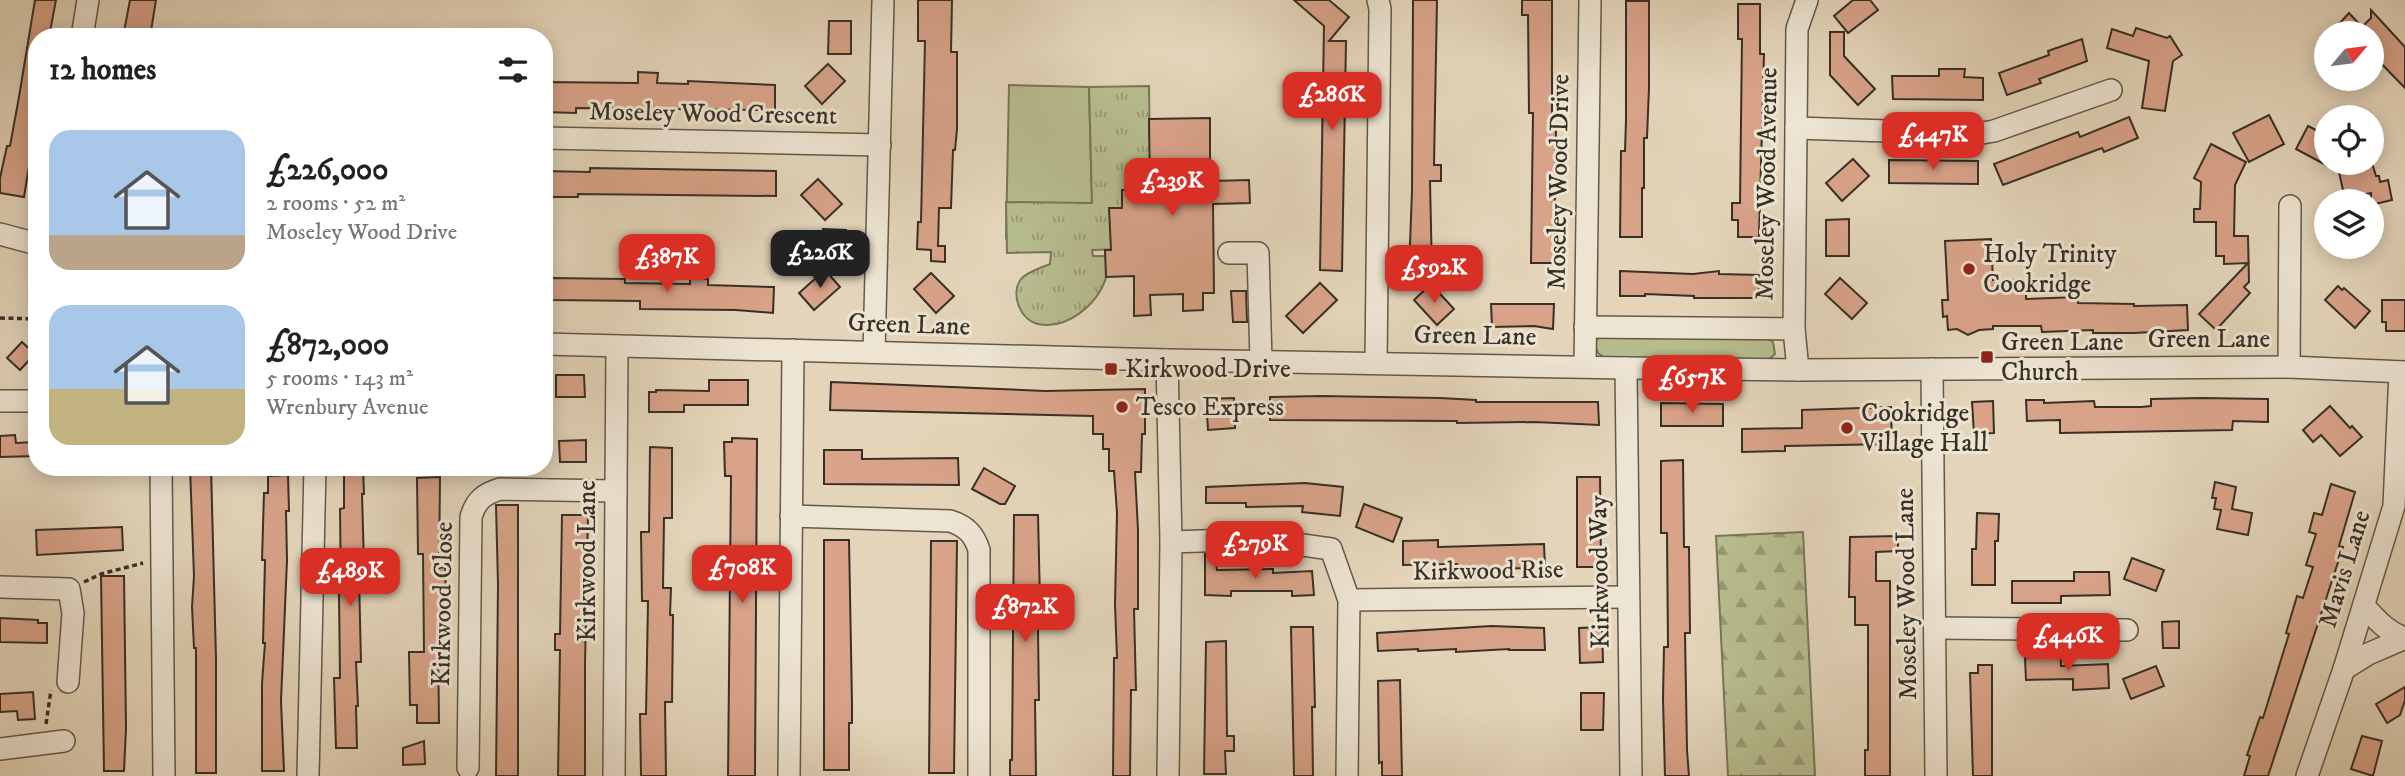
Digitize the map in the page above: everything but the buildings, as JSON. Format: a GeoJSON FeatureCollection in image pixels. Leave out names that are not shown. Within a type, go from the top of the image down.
{"type":"FeatureCollection","features":[{"type":"Feature","properties":{"kind":"street"},"geometry":{"type":"LineString","coordinates":[[83,28],[88,0]]}},
{"type":"Feature","properties":{"kind":"street"},"geometry":{"type":"LineString","coordinates":[[874,352],[883,0]]}},
{"type":"Feature","properties":{"kind":"street"},"geometry":{"type":"LineString","coordinates":[[1376,363],[1378,0]]}},
{"type":"Feature","properties":{"kind":"street","name":"Moseley Wood Drive"},"geometry":{"type":"LineString","coordinates":[[1585,366],[1590,0]]}},
{"type":"Feature","properties":{"kind":"street","name":"Moseley Wood Avenue"},"geometry":{"type":"LineString","coordinates":[[1798,370],[1794,329],[1797,29],[1807,0]]}},
{"type":"Feature","properties":{"kind":"street"},"geometry":{"type":"LineString","coordinates":[[1796,128],[1977,134],[1994,131],[2111,90]]}},
{"type":"Feature","properties":{"kind":"street","name":"Moseley Wood Crescent"},"geometry":{"type":"LineString","coordinates":[[553,138],[880,145]]}},
{"type":"Feature","properties":{"kind":"street"},"geometry":{"type":"LineString","coordinates":[[2289,367],[2290,206]]}},
{"type":"Feature","properties":{"kind":"street"},"geometry":{"type":"LineString","coordinates":[[0,234],[28,242]]}},
{"type":"Feature","properties":{"kind":"street"},"geometry":{"type":"LineString","coordinates":[[1229,253],[1258,253],[1261,361]]}},
{"type":"Feature","properties":{"kind":"street"},"geometry":{"type":"LineString","coordinates":[[1585,327],[1794,329]]}},
{"type":"Feature","properties":{"kind":"street","name":"Green Lane"},"geometry":{"type":"LineString","coordinates":[[553,344],[1167,360],[1626,368],[1798,370],[2289,367],[2402,372]]}},
{"type":"Feature","properties":{"kind":"street","name":"Kirkwood Lane"},"geometry":{"type":"LineString","coordinates":[[614,776],[617,346]]}},
{"type":"Feature","properties":{"kind":"street"},"geometry":{"type":"LineString","coordinates":[[789,776],[793,350]]}},
{"type":"Feature","properties":{"kind":"street"},"geometry":{"type":"LineString","coordinates":[[1167,360],[1171,542],[1168,776]]}},
{"type":"Feature","properties":{"kind":"street","name":"Kirkwood Way"},"geometry":{"type":"LineString","coordinates":[[1626,368],[1631,776]]}},
{"type":"Feature","properties":{"kind":"street","name":"Moseley Wood Lane"},"geometry":{"type":"LineString","coordinates":[[1932,369],[1936,776]]}},
{"type":"Feature","properties":{"kind":"street","name":"Mavis Lane"},"geometry":{"type":"LineString","coordinates":[[2307,776],[2344,669],[2394,506],[2402,372]]}},
{"type":"Feature","properties":{"kind":"street"},"geometry":{"type":"LineString","coordinates":[[0,401],[28,401]]}},
{"type":"Feature","properties":{"kind":"street"},"geometry":{"type":"LineString","coordinates":[[161,476],[164,776]]}},
{"type":"Feature","properties":{"kind":"street"},"geometry":{"type":"LineString","coordinates":[[308,776],[315,476]]}},
{"type":"Feature","properties":{"kind":"street","name":"Kirkwood Close"},"geometry":{"type":"LineString","coordinates":[[468,768],[471,517],[474,505],[486,494],[500,489],[616,492]]}},
{"type":"Feature","properties":{"kind":"street"},"geometry":{"type":"LineString","coordinates":[[791,516],[950,521],[960,524],[970,532],[979,550],[979,776]]}},
{"type":"Feature","properties":{"kind":"street"},"geometry":{"type":"LineString","coordinates":[[1171,542],[1260,539],[1331,549],[1349,600],[1347,776]]}},
{"type":"Feature","properties":{"kind":"street"},"geometry":{"type":"LineString","coordinates":[[0,587],[69,589],[73,612],[68,682]]}},
{"type":"Feature","properties":{"kind":"street","name":"Kirkwood Rise"},"geometry":{"type":"LineString","coordinates":[[1349,600],[1627,597]]}},
{"type":"Feature","properties":{"kind":"street"},"geometry":{"type":"LineString","coordinates":[[2364,606],[2379,623],[2404,638]]}},
{"type":"Feature","properties":{"kind":"street"},"geometry":{"type":"LineString","coordinates":[[1935,628],[2127,631]]}},
{"type":"Feature","properties":{"kind":"street"},"geometry":{"type":"LineString","coordinates":[[2344,669],[2368,654],[2404,638]]}},
{"type":"Feature","properties":{"kind":"street"},"geometry":{"type":"LineString","coordinates":[[0,749],[64,741]]}},
{"type":"Feature","properties":{"kind":"path"},"geometry":{"type":"LineString","coordinates":[[0,318],[28,319]]}},
{"type":"Feature","properties":{"kind":"path"},"geometry":{"type":"LineString","coordinates":[[69,589],[101,574],[162,558]]}},
{"type":"Feature","properties":{"kind":"green space"},"geometry":{"type":"Polygon","coordinates":[[[1009,85],[1089,87],[1092,203],[1006,238],[1009,85]]]}},
{"type":"Feature","properties":{"kind":"green space"},"geometry":{"type":"Polygon","coordinates":[[[1149,86],[1150,164],[1156,190],[1122,190],[1122,208],[1109,208],[1127,249],[1092,250],[1093,256],[1106,256],[1107,276],[1096,297],[1079,313],[1060,323],[1049,325],[1032,322],[1022,312],[1016,292],[1021,279],[1027,274],[1050,264],[1051,252],[1007,253],[1006,202],[1092,203],[1089,87],[1149,86]]]}},
{"type":"Feature","properties":{"kind":"green space"},"geometry":{"type":"Polygon","coordinates":[[[1603,336],[1768,339],[1773,342],[1775,354],[1763,360],[1605,358],[1598,353],[1595,345],[1597,339],[1603,336]]]}},
{"type":"Feature","properties":{"kind":"green space"},"geometry":{"type":"Polygon","coordinates":[[[1803,532],[1815,776],[1728,776],[1716,536],[1803,532]]]}},
{"type":"Feature","properties":{"kind":"place","name":"Holy Trinity Cookridge"},"geometry":{"type":"Point","coordinates":[1969,269]}},
{"type":"Feature","properties":{"kind":"place","name":"Green Lane Church"},"geometry":{"type":"Point","coordinates":[1987,357]}},
{"type":"Feature","properties":{"kind":"place","name":"Kirkwood Drive"},"geometry":{"type":"Point","coordinates":[1111,369]}},
{"type":"Feature","properties":{"kind":"place","name":"Tesco Express"},"geometry":{"type":"Point","coordinates":[1122,407]}},
{"type":"Feature","properties":{"kind":"place","name":"Cookridge Village Hall"},"geometry":{"type":"Point","coordinates":[1847,428]}}]}
